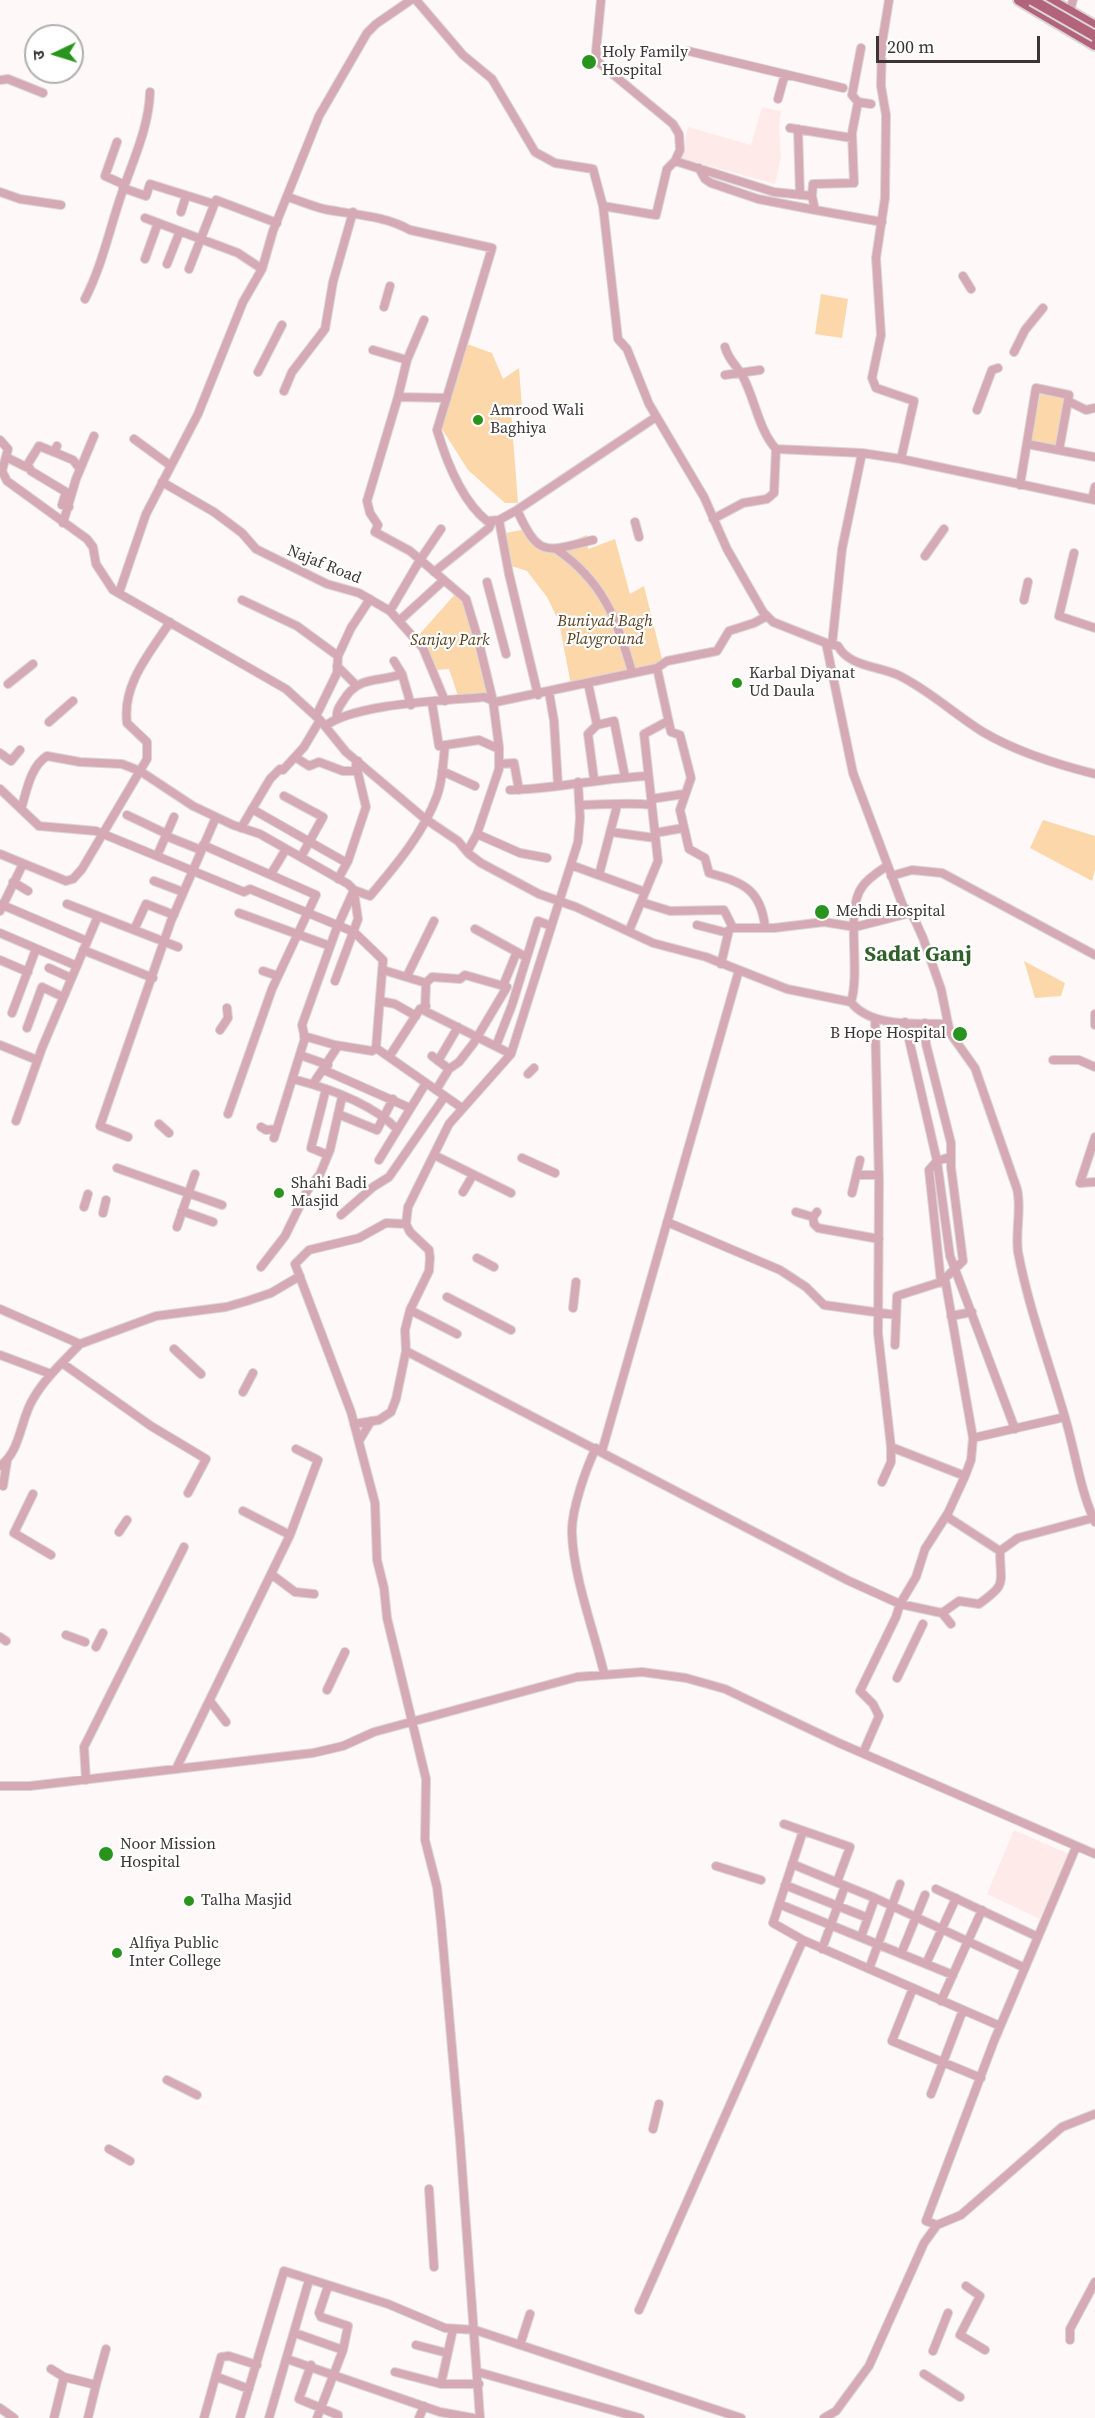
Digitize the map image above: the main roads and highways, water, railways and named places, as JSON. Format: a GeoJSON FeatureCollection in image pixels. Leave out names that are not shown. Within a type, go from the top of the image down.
{"type":"FeatureCollection","features":[{"type":"Feature","properties":{"kind":"main road"},"geometry":{"type":"LineString","coordinates":[[1019,0],[1095,45]]}},
{"type":"Feature","properties":{"kind":"main road"},"geometry":{"type":"LineString","coordinates":[[1032,0],[1095,36]]}},
{"type":"Feature","properties":{"kind":"main road"},"geometry":{"type":"LineString","coordinates":[[1050,0],[1072,6],[1095,26]]}},
{"type":"Feature","properties":{"kind":"place","name":"Holy Family Hospital"},"geometry":{"type":"Point","coordinates":[589,62]}},
{"type":"Feature","properties":{"kind":"place","name":"Amrood Wali Baghiya"},"geometry":{"type":"Point","coordinates":[478,420]}},
{"type":"Feature","properties":{"kind":"place","name":"Karbal Diyanat Ud Daula"},"geometry":{"type":"Point","coordinates":[737,683]}},
{"type":"Feature","properties":{"kind":"place","name":"Mehdi Hospital"},"geometry":{"type":"Point","coordinates":[822,912]}},
{"type":"Feature","properties":{"kind":"place","name":"B Hope Hospital"},"geometry":{"type":"Point","coordinates":[960,1034]}},
{"type":"Feature","properties":{"kind":"place","name":"Shahi Badi Masjid"},"geometry":{"type":"Point","coordinates":[279,1193]}},
{"type":"Feature","properties":{"kind":"place","name":"Noor Mission Hospital"},"geometry":{"type":"Point","coordinates":[106,1854]}},
{"type":"Feature","properties":{"kind":"place","name":"Talha Masjid"},"geometry":{"type":"Point","coordinates":[189,1901]}},
{"type":"Feature","properties":{"kind":"place","name":"Alfiya Public Inter College"},"geometry":{"type":"Point","coordinates":[117,1953]}},
{"type":"Feature","properties":{"kind":"district","name":"Sadat Ganj"},"geometry":{"type":"Point","coordinates":[918,955]}},
{"type":"Feature","properties":{"kind":"park label","name":"Buniyad Bagh Playground"},"geometry":{"type":"Point","coordinates":[605,631]}},
{"type":"Feature","properties":{"kind":"park label","name":"Sanjay Park"},"geometry":{"type":"Point","coordinates":[450,641]}}]}
